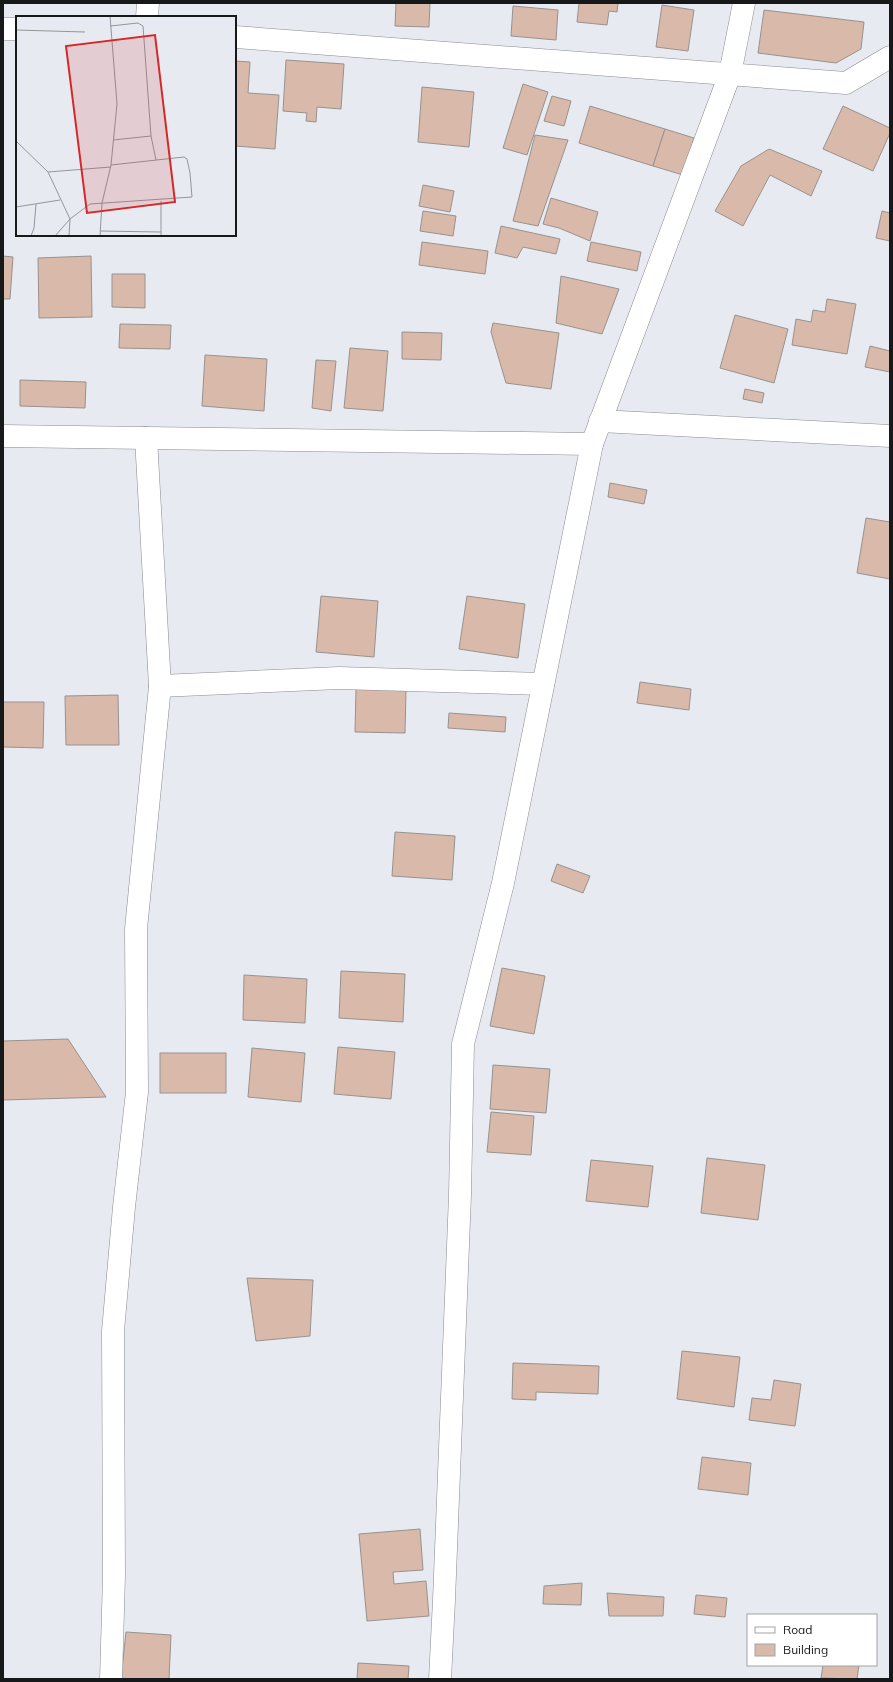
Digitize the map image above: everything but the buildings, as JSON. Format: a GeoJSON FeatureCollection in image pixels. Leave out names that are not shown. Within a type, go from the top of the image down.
{"type":"FeatureCollection","features":[{"type":"Feature","properties":{"kind":"street"},"geometry":{"type":"LineString","coordinates":[[147,16],[148,3]]}},
{"type":"Feature","properties":{"kind":"street"},"geometry":{"type":"LineString","coordinates":[[440,1679],[455,1314],[463,1044],[503,883],[592,444],[730,74],[744,3]]}},
{"type":"Feature","properties":{"kind":"street"},"geometry":{"type":"LineString","coordinates":[[3,29],[16,29]]}},
{"type":"Feature","properties":{"kind":"street"},"geometry":{"type":"LineString","coordinates":[[236,37],[846,83],[890,57]]}},
{"type":"Feature","properties":{"kind":"street"},"geometry":{"type":"LineString","coordinates":[[600,421],[890,436]]}},
{"type":"Feature","properties":{"kind":"street"},"geometry":{"type":"LineString","coordinates":[[3,436],[592,444]]}},
{"type":"Feature","properties":{"kind":"street"},"geometry":{"type":"LineString","coordinates":[[111,1679],[114,1576],[113,1331],[124,1207],[137,1092],[136,929],[160,686],[146,438]]}},
{"type":"Feature","properties":{"kind":"street"},"geometry":{"type":"LineString","coordinates":[[160,686],[339,678],[543,684]]}}]}
